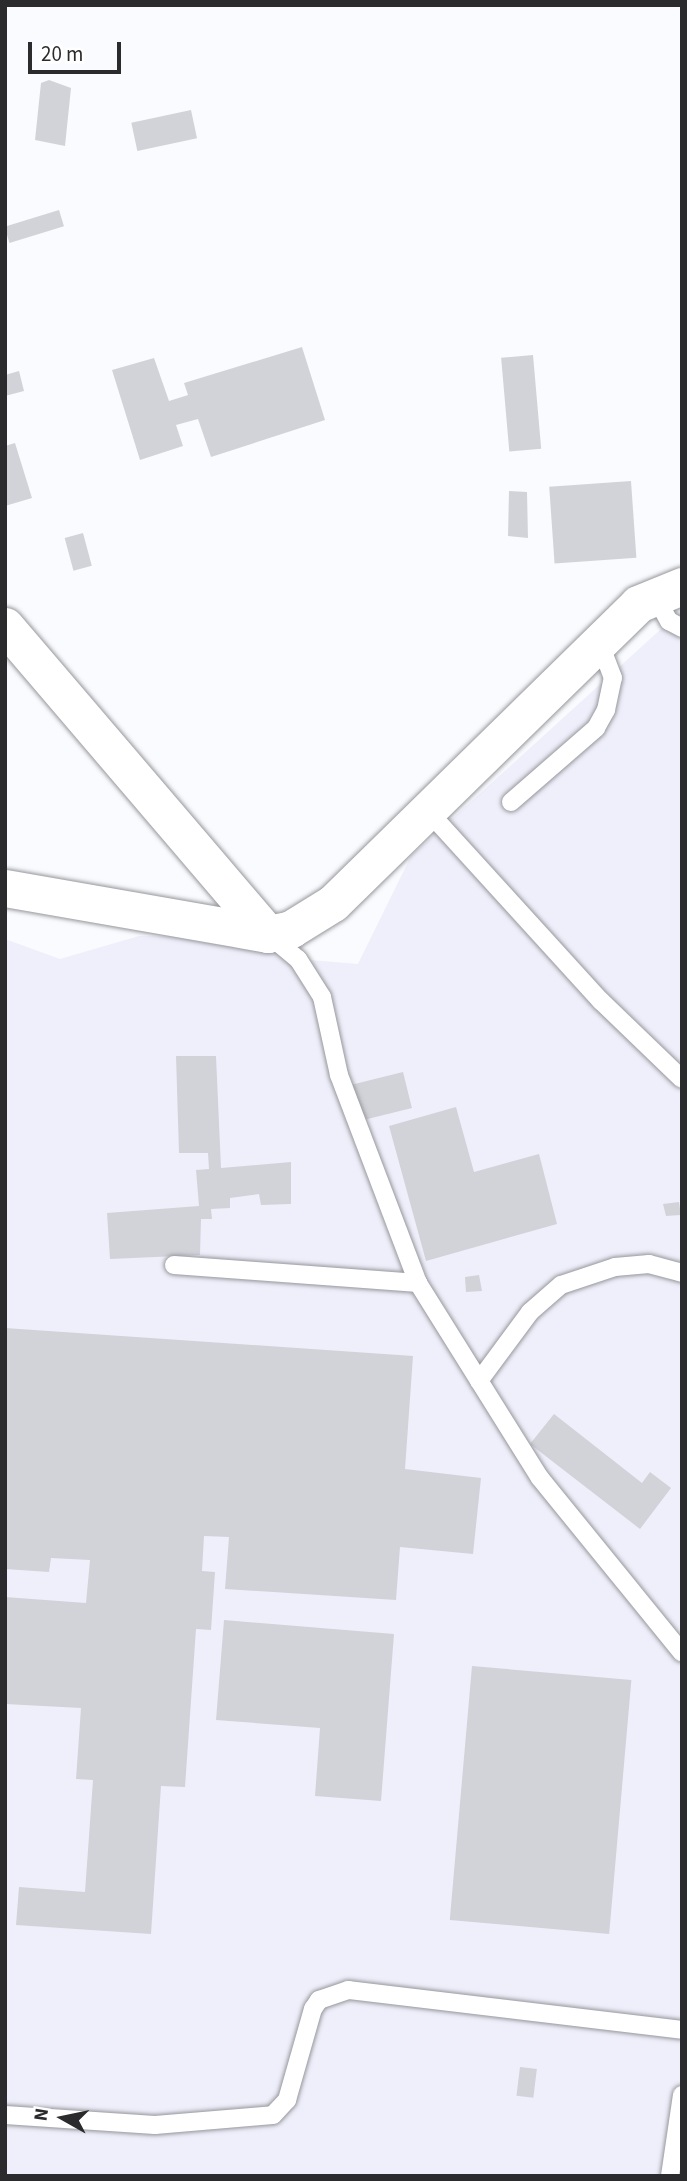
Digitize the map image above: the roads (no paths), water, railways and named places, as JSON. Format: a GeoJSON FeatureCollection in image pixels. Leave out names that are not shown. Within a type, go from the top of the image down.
{"type":"FeatureCollection","features":[{"type":"Feature","properties":{"kind":"street"},"geometry":{"type":"LineString","coordinates":[[5,888],[268,934],[311,921],[599,642],[668,591]]}},
{"type":"Feature","properties":{"kind":"street"},"geometry":{"type":"LineString","coordinates":[[5,626],[268,934]]}},
{"type":"Feature","properties":{"kind":"lane"},"geometry":{"type":"LineString","coordinates":[[668,591],[668,621],[682,628]]}},
{"type":"Feature","properties":{"kind":"lane"},"geometry":{"type":"LineString","coordinates":[[511,803],[596,728],[607,710],[613,678],[599,642]]}},
{"type":"Feature","properties":{"kind":"lane"},"geometry":{"type":"LineString","coordinates":[[427,810],[601,1002],[682,1079]]}},
{"type":"Feature","properties":{"kind":"lane"},"geometry":{"type":"LineString","coordinates":[[268,934],[298,959],[321,997],[340,1075],[418,1283],[540,1478],[682,1653]]}},
{"type":"Feature","properties":{"kind":"lane"},"geometry":{"type":"LineString","coordinates":[[479,1381],[530,1312],[561,1285],[615,1267],[649,1264],[682,1273]]}},
{"type":"Feature","properties":{"kind":"lane"},"geometry":{"type":"LineString","coordinates":[[174,1265],[418,1283]]}},
{"type":"Feature","properties":{"kind":"lane"},"geometry":{"type":"LineString","coordinates":[[5,2115],[155,2125],[273,2115],[287,2100],[313,2009],[319,2000],[348,1990],[682,2030]]}},
{"type":"Feature","properties":{"kind":"lane"},"geometry":{"type":"LineString","coordinates":[[670,2176],[682,2095]]}}]}
